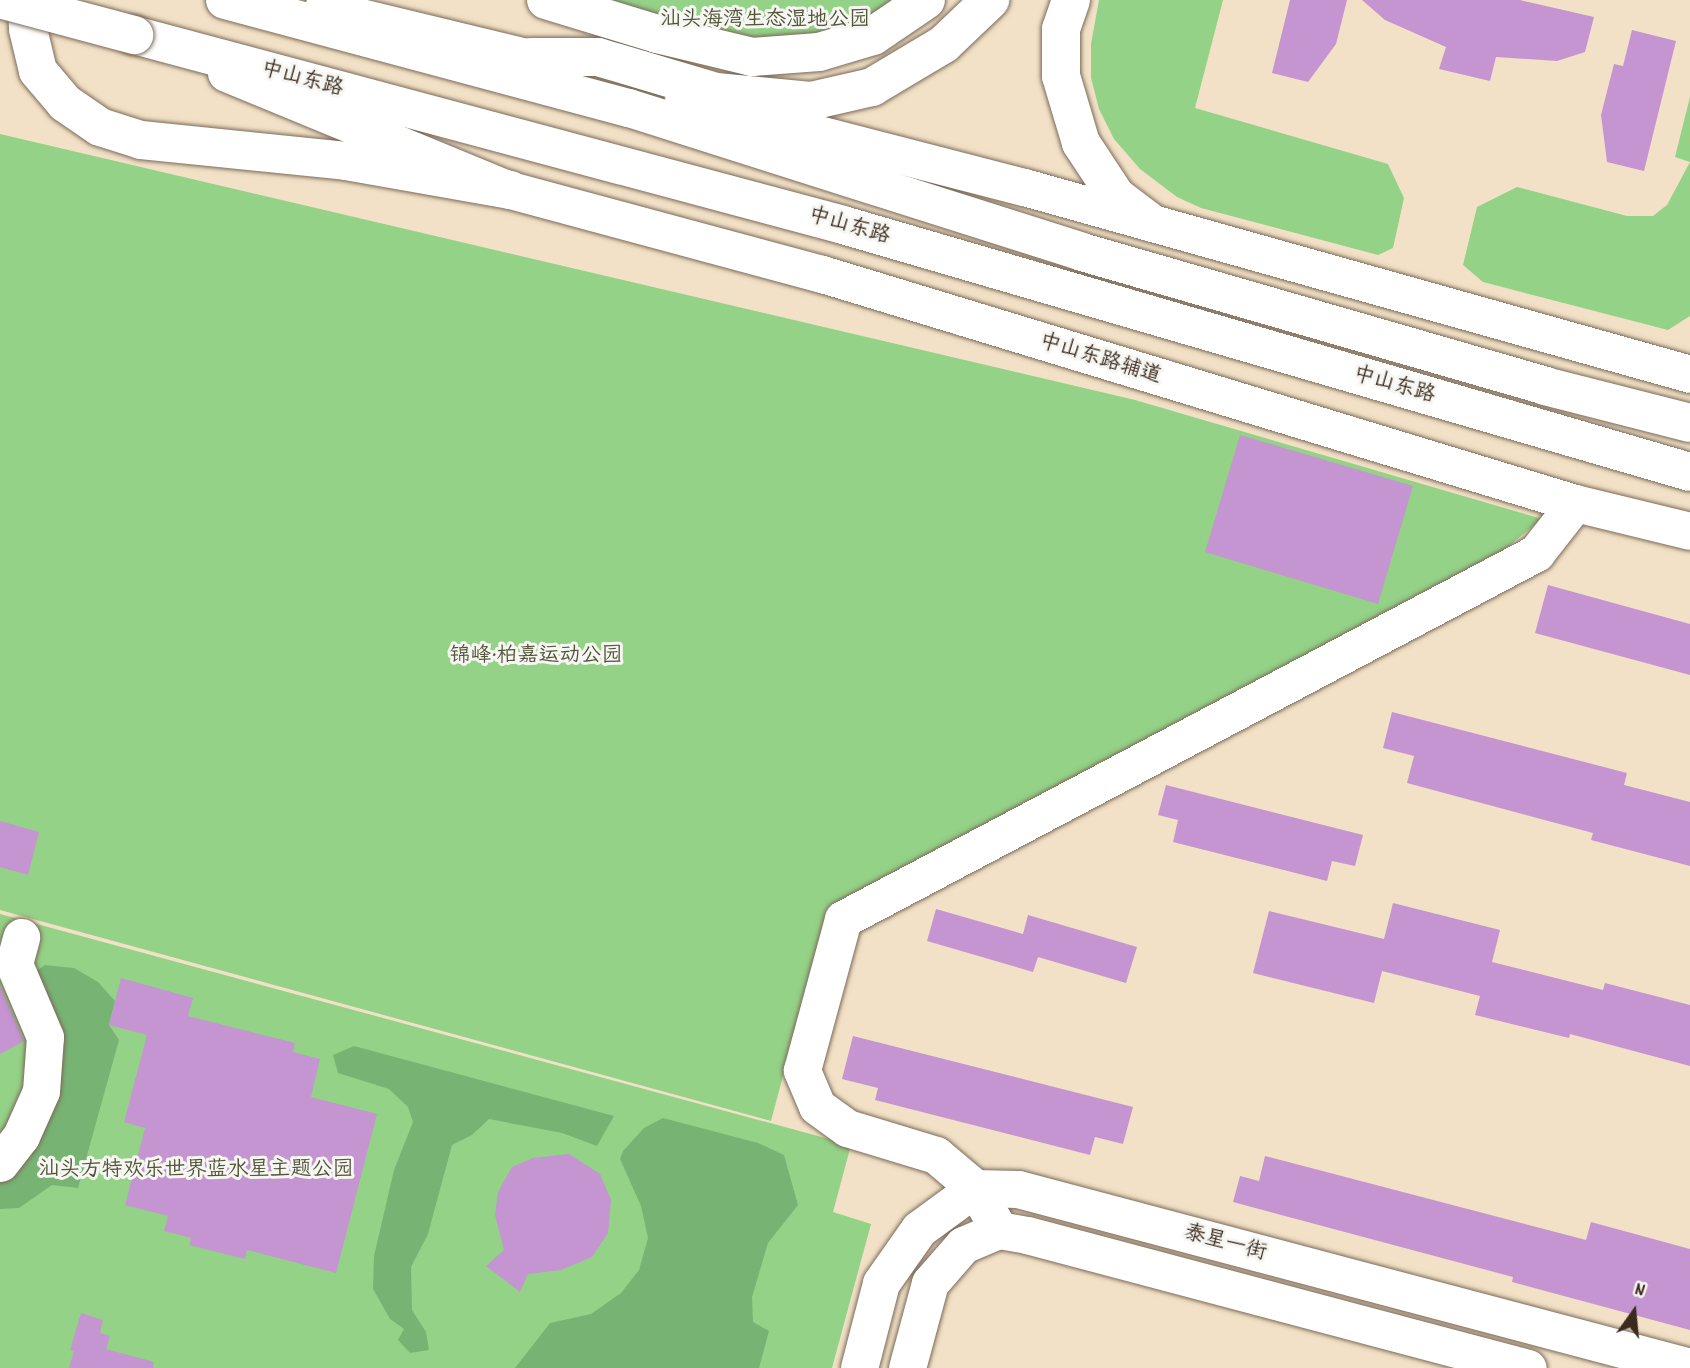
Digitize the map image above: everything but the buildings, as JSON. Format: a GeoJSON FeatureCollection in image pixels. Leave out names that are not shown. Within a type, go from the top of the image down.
{"type":"FeatureCollection","features":[{"type":"Feature","properties":{"kind":"main road","name":"中山东路"},"geometry":{"type":"LineString","coordinates":[[3,0],[843,225],[1690,472]]}},
{"type":"Feature","properties":{"kind":"main road"},"geometry":{"type":"LineString","coordinates":[[27,0],[28,29],[38,71],[65,103],[100,127],[141,140],[346,161],[510,190]]}},
{"type":"Feature","properties":{"kind":"main road"},"geometry":{"type":"LineString","coordinates":[[546,0],[657,34],[752,57],[819,52],[873,36],[926,0]]}},
{"type":"Feature","properties":{"kind":"main road"},"geometry":{"type":"LineString","coordinates":[[531,57],[598,57],[716,92],[811,101],[872,87],[944,44],[990,0]]}},
{"type":"Feature","properties":{"kind":"main road"},"geometry":{"type":"LineString","coordinates":[[1071,0],[1061,29],[1061,76],[1081,143],[1116,196],[1150,222]]}},
{"type":"Feature","properties":{"kind":"main road","name":"中山东路"},"geometry":{"type":"LineString","coordinates":[[226,1],[629,108],[1082,252],[1545,386],[1690,423]]}},
{"type":"Feature","properties":{"kind":"street"},"geometry":{"type":"LineString","coordinates":[[226,1],[295,1],[531,57],[1150,222],[1690,374]]}},
{"type":"Feature","properties":{"kind":"street","name":"中山东路辅道"},"geometry":{"type":"LineString","coordinates":[[134,35],[510,190],[822,274],[1575,503],[1690,531]]}},
{"type":"Feature","properties":{"kind":"street"},"geometry":{"type":"LineString","coordinates":[[906,1368],[930,1283],[963,1245],[999,1230],[975,1188],[936,1155],[847,1128],[817,1106],[802,1070],[843,919],[1536,553],[1575,503]]}},
{"type":"Feature","properties":{"kind":"street"},"geometry":{"type":"LineString","coordinates":[[0,1163],[21,1136],[41,1091],[45,1037],[13,964],[21,937]]}},
{"type":"Feature","properties":{"kind":"street"},"geometry":{"type":"LineString","coordinates":[[859,1368],[881,1283],[919,1229],[975,1188]]}},
{"type":"Feature","properties":{"kind":"street","name":"泰星一街"},"geometry":{"type":"LineString","coordinates":[[975,1188],[1018,1189],[1690,1367]]}},
{"type":"Feature","properties":{"kind":"street","name":"泰星一街"},"geometry":{"type":"LineString","coordinates":[[999,1230],[1027,1235],[1528,1368]]}},
{"type":"Feature","properties":{"kind":"green space","name":"汕头海湾生态湿地公园"},"geometry":{"type":"Polygon","coordinates":[[[582,0],[906,0],[833,35],[772,43],[582,0]]]}},
{"type":"Feature","properties":{"kind":"green space"},"geometry":{"type":"Polygon","coordinates":[[[1099,0],[1223,0],[1195,108],[1388,164],[1404,198],[1393,248],[1378,255],[1201,208],[1177,197],[1140,169],[1114,139],[1099,109],[1091,78],[1091,44],[1099,0]]]}},
{"type":"Feature","properties":{"kind":"green space"},"geometry":{"type":"Polygon","coordinates":[[[1690,97],[1690,162],[1675,157],[1690,97]]]}},
{"type":"Feature","properties":{"kind":"green space","name":"锦峰·柏嘉运动公园"},"geometry":{"type":"Polygon","coordinates":[[[0,134],[1135,400],[1542,519],[1485,565],[827,911],[771,1121],[0,910],[0,134]]]}},
{"type":"Feature","properties":{"kind":"green space"},"geometry":{"type":"Polygon","coordinates":[[[1690,162],[1690,316],[1668,330],[1483,282],[1463,265],[1477,207],[1517,187],[1627,216],[1653,216],[1667,205],[1690,162]]]}},
{"type":"Feature","properties":{"kind":"green space","name":"汕头方特欢乐世界蓝水星主题公园"},"geometry":{"type":"Polygon","coordinates":[[[0,914],[851,1145],[833,1212],[871,1224],[832,1368],[0,1368],[0,914]]]}},
{"type":"Feature","properties":{"kind":"green space"},"geometry":{"type":"Polygon","coordinates":[[[45,965],[74,968],[98,982],[115,1001],[109,1025],[119,1040],[78,1188],[52,1185],[19,1208],[0,1209],[0,1179],[35,1139],[33,973],[45,965]]]}},
{"type":"Feature","properties":{"kind":"green space"},"geometry":{"type":"Polygon","coordinates":[[[354,1046],[614,1116],[597,1146],[562,1133],[489,1119],[472,1135],[452,1145],[428,1234],[411,1267],[412,1310],[426,1332],[429,1350],[410,1353],[398,1340],[404,1329],[390,1319],[373,1289],[374,1256],[394,1170],[413,1122],[408,1107],[389,1089],[338,1073],[333,1055],[354,1046]]]}},
{"type":"Feature","properties":{"kind":"green space"},"geometry":{"type":"Polygon","coordinates":[[[663,1118],[758,1143],[784,1155],[798,1205],[768,1243],[752,1297],[753,1322],[769,1331],[759,1368],[515,1368],[550,1323],[591,1314],[621,1293],[639,1270],[648,1238],[641,1206],[620,1159],[623,1151],[644,1128],[663,1118]]]}}]}
